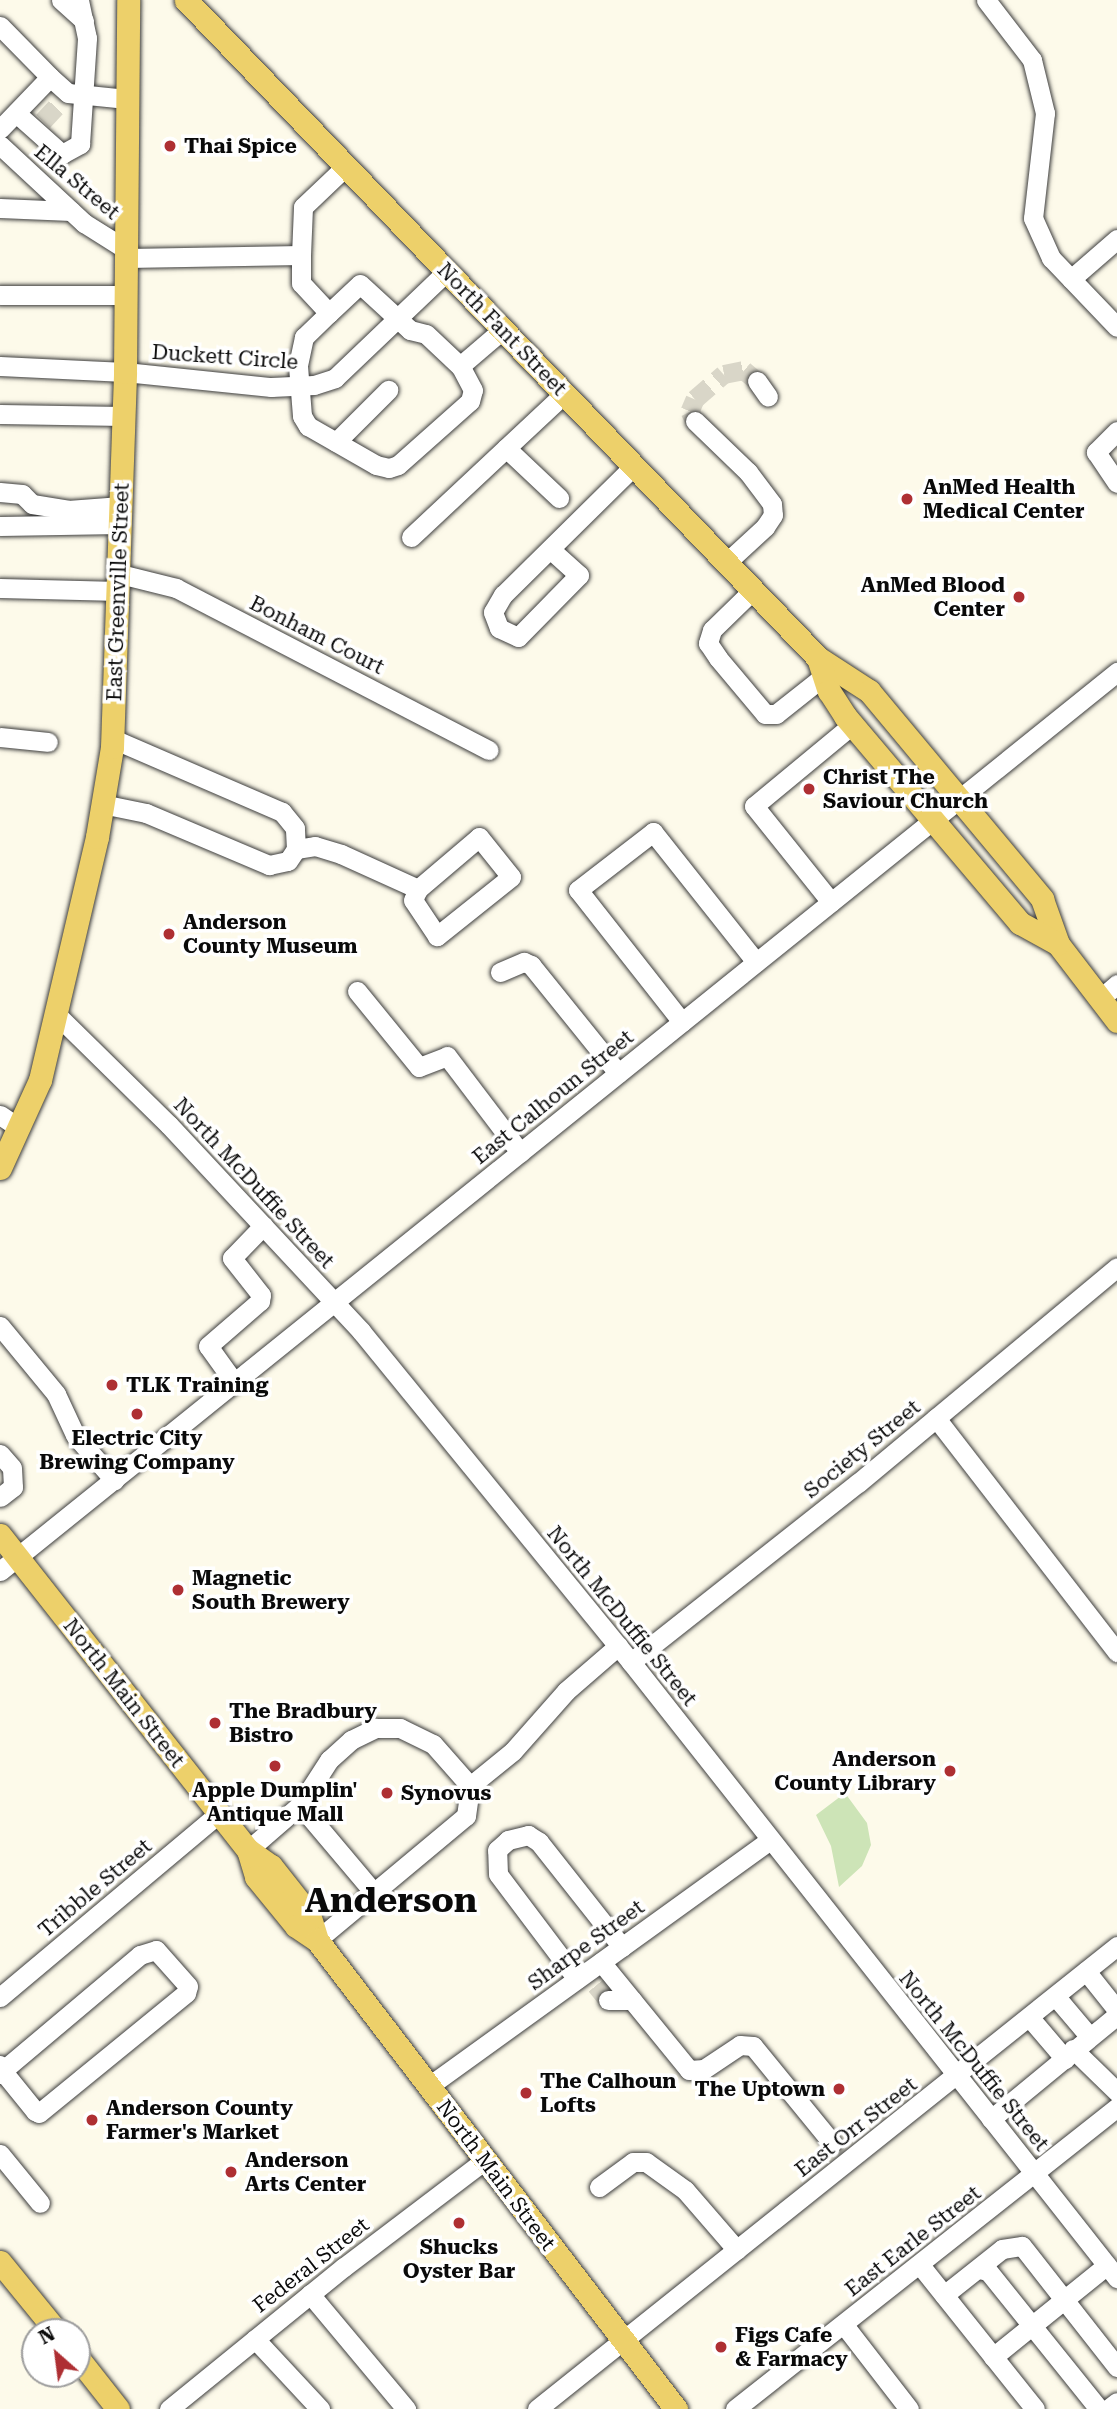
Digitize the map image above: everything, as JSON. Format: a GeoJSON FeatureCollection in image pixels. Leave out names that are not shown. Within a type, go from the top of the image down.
{"type":"FeatureCollection","features":[{"type":"Feature","properties":{"kind":"main road","name":"East Greenville Street"},"geometry":{"type":"LineString","coordinates":[[0,1168],[40,1080],[102,804],[113,738],[125,372],[128,0]]}},
{"type":"Feature","properties":{"kind":"main road","name":"North Fant Street"},"geometry":{"type":"LineString","coordinates":[[186,0],[753,590],[821,667],[853,724],[935,818],[1020,923],[1058,944],[1109,991],[1117,1021]]}},
{"type":"Feature","properties":{"kind":"main road","name":"North Fant Street"},"geometry":{"type":"LineString","coordinates":[[821,667],[869,691],[1042,899],[1058,944]]}},
{"type":"Feature","properties":{"kind":"main road","name":"North Main Street"},"geometry":{"type":"LineString","coordinates":[[0,1535],[9,1564],[248,1850],[271,1866],[309,1914],[317,1940],[676,2409]]}},
{"type":"Feature","properties":{"kind":"main road"},"geometry":{"type":"LineString","coordinates":[[0,2262],[46,2318]]}},
{"type":"Feature","properties":{"kind":"main road"},"geometry":{"type":"LineString","coordinates":[[91,2375],[118,2409]]}},
{"type":"Feature","properties":{"kind":"street"},"geometry":{"type":"LineString","coordinates":[[61,0],[83,21]]}},
{"type":"Feature","properties":{"kind":"street"},"geometry":{"type":"LineString","coordinates":[[16,113],[39,126],[62,154],[72,152],[80,144],[70,97],[83,21],[79,0]]}},
{"type":"Feature","properties":{"kind":"street"},"geometry":{"type":"LineString","coordinates":[[986,0],[1032,60],[1045,113],[1033,218],[1051,258],[1117,327]]}},
{"type":"Feature","properties":{"kind":"street"},"geometry":{"type":"LineString","coordinates":[[0,26],[70,97],[127,99]]}},
{"type":"Feature","properties":{"kind":"street"},"geometry":{"type":"LineString","coordinates":[[0,129],[50,77]]}},
{"type":"Feature","properties":{"kind":"street","name":"Ella Street"},"geometry":{"type":"LineString","coordinates":[[0,145],[71,211],[127,254]]}},
{"type":"Feature","properties":{"kind":"street"},"geometry":{"type":"LineString","coordinates":[[329,313],[301,283],[303,207],[346,166]]}},
{"type":"Feature","properties":{"kind":"street"},"geometry":{"type":"LineString","coordinates":[[0,208],[71,211]]}},
{"type":"Feature","properties":{"kind":"street"},"geometry":{"type":"LineString","coordinates":[[1071,279],[1117,239]]}},
{"type":"Feature","properties":{"kind":"street"},"geometry":{"type":"LineString","coordinates":[[127,254],[300,255]]}},
{"type":"Feature","properties":{"kind":"street","name":"Duckett Circle"},"geometry":{"type":"LineString","coordinates":[[0,366],[125,372],[301,387],[335,378],[446,272]]}},
{"type":"Feature","properties":{"kind":"street"},"geometry":{"type":"LineString","coordinates":[[360,284],[410,330],[426,334],[460,366],[474,390],[470,401],[398,465],[376,465],[308,426],[302,416],[304,337],[329,313],[360,284]]}},
{"type":"Feature","properties":{"kind":"street"},"geometry":{"type":"LineString","coordinates":[[0,295],[126,295]]}},
{"type":"Feature","properties":{"kind":"street"},"geometry":{"type":"LineString","coordinates":[[460,366],[502,330]]}},
{"type":"Feature","properties":{"kind":"street"},"geometry":{"type":"LineString","coordinates":[[336,442],[388,390]]}},
{"type":"Feature","properties":{"kind":"street"},"geometry":{"type":"LineString","coordinates":[[411,537],[564,394]]}},
{"type":"Feature","properties":{"kind":"street"},"geometry":{"type":"LineString","coordinates":[[0,414],[124,416]]}},
{"type":"Feature","properties":{"kind":"street"},"geometry":{"type":"LineString","coordinates":[[695,421],[748,472],[772,504],[773,515],[765,527],[727,562]]}},
{"type":"Feature","properties":{"kind":"street"},"geometry":{"type":"LineString","coordinates":[[1117,431],[1096,452],[1117,483]]}},
{"type":"Feature","properties":{"kind":"street"},"geometry":{"type":"LineString","coordinates":[[506,448],[559,498]]}},
{"type":"Feature","properties":{"kind":"street"},"geometry":{"type":"LineString","coordinates":[[551,549],[579,575],[518,637],[499,628],[493,612],[503,595],[634,466]]}},
{"type":"Feature","properties":{"kind":"street"},"geometry":{"type":"LineString","coordinates":[[0,492],[22,494],[32,504],[121,515]]}},
{"type":"Feature","properties":{"kind":"street"},"geometry":{"type":"LineString","coordinates":[[0,526],[121,515]]}},
{"type":"Feature","properties":{"kind":"street","name":"Bonham Court"},"geometry":{"type":"LineString","coordinates":[[0,587],[119,583],[176,588],[489,750]]}},
{"type":"Feature","properties":{"kind":"street"},"geometry":{"type":"LineString","coordinates":[[753,590],[712,631],[708,643],[765,714],[776,714],[821,667]]}},
{"type":"Feature","properties":{"kind":"street","name":"East Calhoun Street"},"geometry":{"type":"LineString","coordinates":[[9,1564],[1117,672]]}},
{"type":"Feature","properties":{"kind":"street"},"geometry":{"type":"LineString","coordinates":[[831,902],[754,806],[853,724]]}},
{"type":"Feature","properties":{"kind":"street"},"geometry":{"type":"LineString","coordinates":[[0,737],[48,743]]}},
{"type":"Feature","properties":{"kind":"street"},"geometry":{"type":"LineString","coordinates":[[102,804],[146,813],[269,865],[288,861],[296,849],[295,828],[282,812],[113,738]]}},
{"type":"Feature","properties":{"kind":"street"},"geometry":{"type":"LineString","coordinates":[[682,1022],[578,890],[653,832],[756,962]]}},
{"type":"Feature","properties":{"kind":"street"},"geometry":{"type":"LineString","coordinates":[[479,837],[511,877],[437,936],[413,900],[418,889],[479,837]]}},
{"type":"Feature","properties":{"kind":"street"},"geometry":{"type":"LineString","coordinates":[[296,849],[316,846],[341,854],[418,889]]}},
{"type":"Feature","properties":{"kind":"street"},"geometry":{"type":"LineString","coordinates":[[500,972],[524,962],[531,965],[618,1073]]}},
{"type":"Feature","properties":{"kind":"street"},"geometry":{"type":"LineString","coordinates":[[357,990],[419,1067],[447,1056],[520,1152]]}},
{"type":"Feature","properties":{"kind":"street","name":"North McDuffie Street"},"geometry":{"type":"LineString","coordinates":[[56,1014],[115,1069],[333,1302],[631,1662],[956,2077],[1112,2271]]}},
{"type":"Feature","properties":{"kind":"street"},"geometry":{"type":"LineString","coordinates":[[0,1115],[19,1128]]}},
{"type":"Feature","properties":{"kind":"street"},"geometry":{"type":"LineString","coordinates":[[234,1382],[208,1346],[260,1301],[261,1296],[232,1258],[263,1226]]}},
{"type":"Feature","properties":{"kind":"street","name":"Society Street"},"geometry":{"type":"LineString","coordinates":[[631,1662],[936,1418],[1117,1267]]}},
{"type":"Feature","properties":{"kind":"street"},"geometry":{"type":"LineString","coordinates":[[0,1326],[56,1394],[75,1435],[114,1480]]}},
{"type":"Feature","properties":{"kind":"street"},"geometry":{"type":"LineString","coordinates":[[936,1418],[1117,1652]]}},
{"type":"Feature","properties":{"kind":"street"},"geometry":{"type":"LineString","coordinates":[[0,1454],[12,1468],[13,1487],[0,1497]]}},
{"type":"Feature","properties":{"kind":"street"},"geometry":{"type":"LineString","coordinates":[[317,1940],[466,1816],[470,1786],[513,1751],[566,1690],[618,1646]]}},
{"type":"Feature","properties":{"kind":"street"},"geometry":{"type":"LineString","coordinates":[[248,1850],[300,1805],[329,1760],[351,1740],[376,1728],[400,1728],[433,1744],[470,1786]]}},
{"type":"Feature","properties":{"kind":"street"},"geometry":{"type":"LineString","coordinates":[[300,1805],[375,1894]]}},
{"type":"Feature","properties":{"kind":"street","name":"Tribble Street"},"geometry":{"type":"LineString","coordinates":[[0,1997],[219,1813]]}},
{"type":"Feature","properties":{"kind":"street"},"geometry":{"type":"LineString","coordinates":[[622,1947],[539,1842],[527,1835],[508,1840],[497,1850],[498,1874],[594,1980],[632,2000],[689,2070],[704,2069],[735,2047],[753,2046],[832,2143]]}},
{"type":"Feature","properties":{"kind":"street","name":"Sharpe Street"},"geometry":{"type":"LineString","coordinates":[[429,2087],[594,1980],[622,1947],[770,1840]]}},
{"type":"Feature","properties":{"kind":"street","name":"East Orr Street"},"geometry":{"type":"LineString","coordinates":[[537,2409],[1117,1946]]}},
{"type":"Feature","properties":{"kind":"street"},"geometry":{"type":"LineString","coordinates":[[156,1950],[188,1986],[186,1993],[39,2113],[1,2070],[140,1955],[156,1950]]}},
{"type":"Feature","properties":{"kind":"street"},"geometry":{"type":"LineString","coordinates":[[991,2119],[1117,2012],[1086,1971]]}},
{"type":"Feature","properties":{"kind":"street"},"geometry":{"type":"LineString","coordinates":[[594,1980],[632,2000]]}},
{"type":"Feature","properties":{"kind":"street"},"geometry":{"type":"LineString","coordinates":[[1056,1997],[1089,2036]]}},
{"type":"Feature","properties":{"kind":"street"},"geometry":{"type":"LineString","coordinates":[[1030,2018],[1069,2054],[1117,2092]]}},
{"type":"Feature","properties":{"kind":"street","name":"East Earle Street"},"geometry":{"type":"LineString","coordinates":[[735,2409],[1117,2107]]}},
{"type":"Feature","properties":{"kind":"street"},"geometry":{"type":"LineString","coordinates":[[0,2154],[40,2203]]}},
{"type":"Feature","properties":{"kind":"street","name":"Federal Street"},"geometry":{"type":"LineString","coordinates":[[169,2409],[310,2294],[485,2160]]}},
{"type":"Feature","properties":{"kind":"street"},"geometry":{"type":"LineString","coordinates":[[599,2187],[633,2162],[646,2162],[685,2190],[737,2250]]}},
{"type":"Feature","properties":{"kind":"street"},"geometry":{"type":"LineString","coordinates":[[944,2295],[983,2270],[1002,2249],[1022,2246],[1066,2298],[1117,2367]]}},
{"type":"Feature","properties":{"kind":"street"},"geometry":{"type":"LineString","coordinates":[[919,2265],[1035,2409]]}},
{"type":"Feature","properties":{"kind":"street"},"geometry":{"type":"LineString","coordinates":[[983,2270],[1032,2325],[1099,2409]]}},
{"type":"Feature","properties":{"kind":"street"},"geometry":{"type":"LineString","coordinates":[[993,2357],[1066,2298],[1112,2271]]}},
{"type":"Feature","properties":{"kind":"street"},"geometry":{"type":"LineString","coordinates":[[310,2294],[406,2409]]}},
{"type":"Feature","properties":{"kind":"street"},"geometry":{"type":"LineString","coordinates":[[844,2325],[909,2409]]}},
{"type":"Feature","properties":{"kind":"street"},"geometry":{"type":"LineString","coordinates":[[255,2339],[320,2409]]}},
{"type":"Feature","properties":{"kind":"street"},"geometry":{"type":"LineString","coordinates":[[1108,2409],[1117,2402]]}},
{"type":"Feature","properties":{"kind":"green space"},"geometry":{"type":"Polygon","coordinates":[[[845,1793],[867,1823],[871,1845],[862,1866],[839,1887],[831,1846],[816,1815],[845,1793]]]}},
{"type":"Feature","properties":{"kind":"tunnel"},"geometry":{"type":"LineString","coordinates":[[43,121],[57,106]]}},
{"type":"Feature","properties":{"kind":"tunnel"},"geometry":{"type":"LineString","coordinates":[[695,421],[690,411],[695,399],[724,374],[744,370],[757,381]]}},
{"type":"Feature","properties":{"kind":"tunnel"},"geometry":{"type":"LineString","coordinates":[[596,1985],[608,2000]]}},
{"type":"Feature","properties":{"kind":"place","name":"Thai Spice"},"geometry":{"type":"Point","coordinates":[170,146]}},
{"type":"Feature","properties":{"kind":"place","name":"AnMed Health Medical Center"},"geometry":{"type":"Point","coordinates":[907,499]}},
{"type":"Feature","properties":{"kind":"place","name":"AnMed Blood Center"},"geometry":{"type":"Point","coordinates":[1019,597]}},
{"type":"Feature","properties":{"kind":"place","name":"Christ The Saviour Church"},"geometry":{"type":"Point","coordinates":[809,789]}},
{"type":"Feature","properties":{"kind":"place","name":"Anderson County Museum"},"geometry":{"type":"Point","coordinates":[169,934]}},
{"type":"Feature","properties":{"kind":"place","name":"TLK Training"},"geometry":{"type":"Point","coordinates":[112,1385]}},
{"type":"Feature","properties":{"kind":"place","name":"Electric City Brewing Company"},"geometry":{"type":"Point","coordinates":[137,1414]}},
{"type":"Feature","properties":{"kind":"place","name":"Magnetic South Brewery"},"geometry":{"type":"Point","coordinates":[178,1590]}},
{"type":"Feature","properties":{"kind":"place","name":"The Bradbury Bistro"},"geometry":{"type":"Point","coordinates":[215,1723]}},
{"type":"Feature","properties":{"kind":"place","name":"Apple Dumplin' Antique Mall"},"geometry":{"type":"Point","coordinates":[275,1766]}},
{"type":"Feature","properties":{"kind":"place","name":"Anderson County Library"},"geometry":{"type":"Point","coordinates":[950,1771]}},
{"type":"Feature","properties":{"kind":"place","name":"Synovus"},"geometry":{"type":"Point","coordinates":[387,1793]}},
{"type":"Feature","properties":{"kind":"place","name":"The Uptown"},"geometry":{"type":"Point","coordinates":[839,2089]}},
{"type":"Feature","properties":{"kind":"place","name":"The Calhoun Lofts"},"geometry":{"type":"Point","coordinates":[526,2093]}},
{"type":"Feature","properties":{"kind":"place","name":"Anderson County Farmer's Market"},"geometry":{"type":"Point","coordinates":[92,2120]}},
{"type":"Feature","properties":{"kind":"place","name":"Anderson Arts Center"},"geometry":{"type":"Point","coordinates":[231,2172]}},
{"type":"Feature","properties":{"kind":"place","name":"Shucks Oyster Bar"},"geometry":{"type":"Point","coordinates":[459,2223]}},
{"type":"Feature","properties":{"kind":"place","name":"Figs Cafe & Farmacy"},"geometry":{"type":"Point","coordinates":[721,2347]}},
{"type":"Feature","properties":{"kind":"district","name":"Anderson"},"geometry":{"type":"Point","coordinates":[391,1901]}}]}
